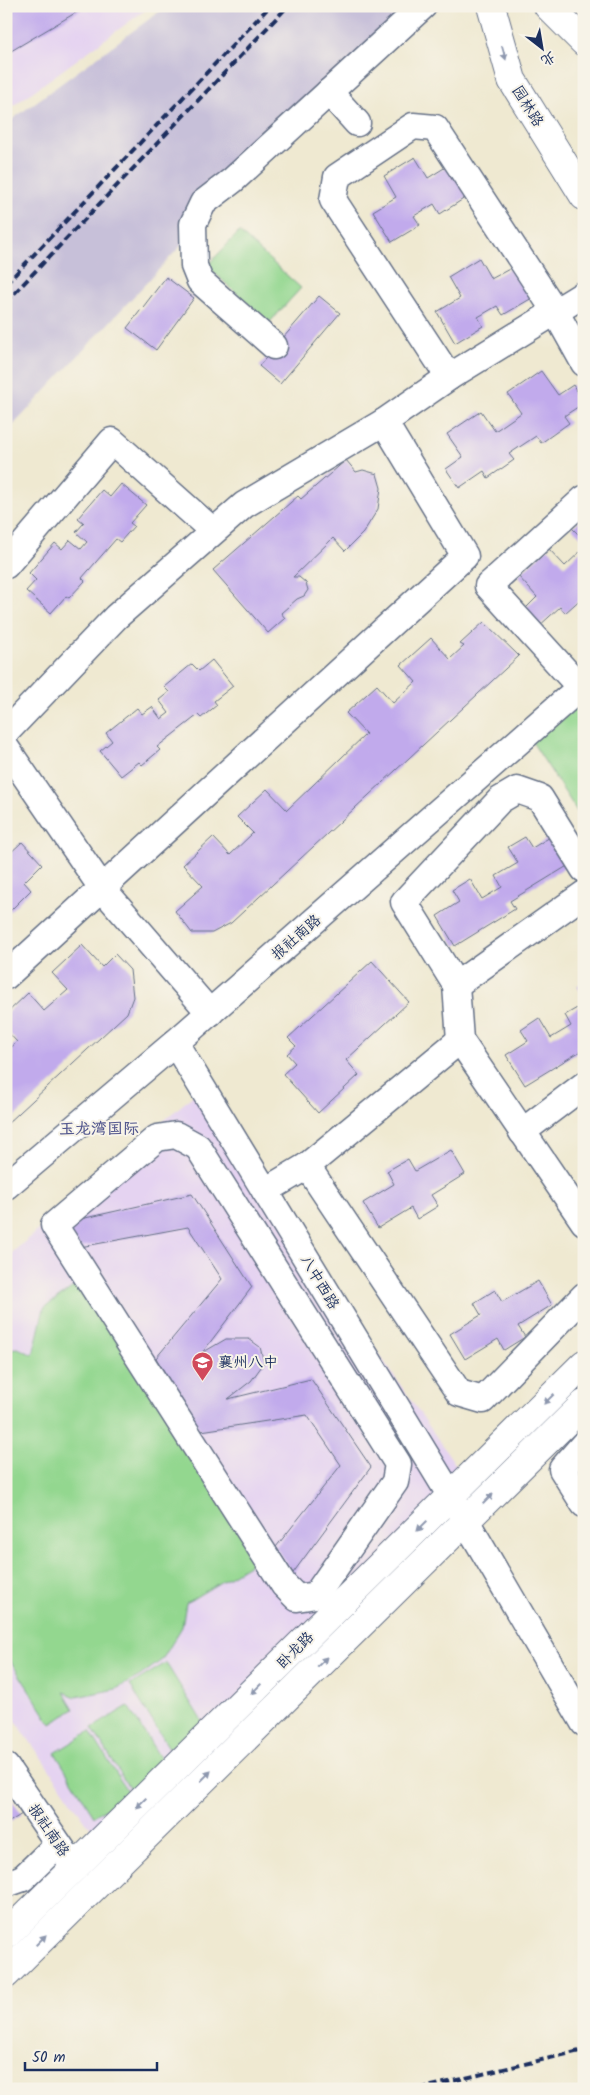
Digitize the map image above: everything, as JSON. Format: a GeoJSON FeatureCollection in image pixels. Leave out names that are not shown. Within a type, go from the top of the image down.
{"type":"FeatureCollection","features":[{"type":"Feature","properties":{"kind":"main road","name":"园林路"},"geometry":{"type":"LineString","coordinates":[[490,6],[512,80],[584,196]]}},
{"type":"Feature","properties":{"kind":"main road"},"geometry":{"type":"LineString","coordinates":[[548,6],[584,42]]}},
{"type":"Feature","properties":{"kind":"main road","name":"卧龙路"},"geometry":{"type":"LineString","coordinates":[[6,1936],[584,1364]]}},
{"type":"Feature","properties":{"kind":"main road","name":"卧龙路"},"geometry":{"type":"LineString","coordinates":[[6,1974],[584,1404]]}},
{"type":"Feature","properties":{"kind":"street"},"geometry":{"type":"LineString","coordinates":[[274,346],[200,281],[194,266],[193,224],[203,202],[233,180],[423,6]]}},
{"type":"Feature","properties":{"kind":"street"},"geometry":{"type":"LineString","coordinates":[[329,92],[357,123]]}},
{"type":"Feature","properties":{"kind":"street"},"geometry":{"type":"LineString","coordinates":[[449,378],[333,200],[337,177],[413,126],[435,128],[555,311],[584,363]]}},
{"type":"Feature","properties":{"kind":"street"},"geometry":{"type":"LineString","coordinates":[[6,732],[116,617],[244,505],[384,422],[449,378],[584,294]]}},
{"type":"Feature","properties":{"kind":"street"},"geometry":{"type":"LineString","coordinates":[[384,422],[465,556],[488,586],[582,686]]}},
{"type":"Feature","properties":{"kind":"street"},"geometry":{"type":"LineString","coordinates":[[6,565],[112,441],[213,531]]}},
{"type":"Feature","properties":{"kind":"street"},"geometry":{"type":"LineString","coordinates":[[488,586],[584,499]]}},
{"type":"Feature","properties":{"kind":"street"},"geometry":{"type":"LineString","coordinates":[[6,976],[465,556]]}},
{"type":"Feature","properties":{"kind":"street","name":"报社南路"},"geometry":{"type":"LineString","coordinates":[[6,1186],[175,1043],[582,686]]}},
{"type":"Feature","properties":{"kind":"street"},"geometry":{"type":"LineString","coordinates":[[6,748],[102,888],[210,1012]]}},
{"type":"Feature","properties":{"kind":"street"},"geometry":{"type":"LineString","coordinates":[[584,869],[540,798],[518,790],[500,800],[404,902],[456,985],[460,1040],[584,1222]]}},
{"type":"Feature","properties":{"kind":"street"},"geometry":{"type":"LineString","coordinates":[[456,985],[584,894]]}},
{"type":"Feature","properties":{"kind":"street"},"geometry":{"type":"LineString","coordinates":[[265,1192],[307,1166],[460,1040]]}},
{"type":"Feature","properties":{"kind":"street","name":"八中西路"},"geometry":{"type":"LineString","coordinates":[[175,1043],[466,1521],[584,1723]]}},
{"type":"Feature","properties":{"kind":"street"},"geometry":{"type":"LineString","coordinates":[[522,1132],[584,1085]]}},
{"type":"Feature","properties":{"kind":"street"},"geometry":{"type":"LineString","coordinates":[[176,1135],[198,1147],[301,1314],[398,1464],[395,1482],[316,1595],[297,1598],[284,1585],[54,1225],[157,1138],[176,1135]]}},
{"type":"Feature","properties":{"kind":"street"},"geometry":{"type":"LineString","coordinates":[[307,1166],[459,1393],[483,1400],[584,1296]]}},
{"type":"Feature","properties":{"kind":"street"},"geometry":{"type":"LineString","coordinates":[[301,1314],[328,1296]]}},
{"type":"Feature","properties":{"kind":"street"},"geometry":{"type":"LineString","coordinates":[[584,1444],[562,1470],[584,1504]]}},
{"type":"Feature","properties":{"kind":"street","name":"报社南路"},"geometry":{"type":"LineString","coordinates":[[6,1767],[74,1868]]}},
{"type":"Feature","properties":{"kind":"street"},"geometry":{"type":"LineString","coordinates":[[12,1886],[58,1844]]}},
{"type":"Feature","properties":{"kind":"shaded area"},"geometry":{"type":"Polygon","coordinates":[[[6,6],[151,6],[6,111],[6,6]]]}},
{"type":"Feature","properties":{"kind":"shaded area"},"geometry":{"type":"Polygon","coordinates":[[[167,6],[405,6],[6,433],[6,124],[167,6]]]}},
{"type":"Feature","properties":{"kind":"shaded area","name":"襄州八中"},"geometry":{"type":"Polygon","coordinates":[[[197,1092],[483,1504],[116,1865],[6,1707],[6,1258],[197,1092]]]}},
{"type":"Feature","properties":{"kind":"green space"},"geometry":{"type":"Polygon","coordinates":[[[239,232],[301,288],[269,323],[207,266],[239,232]]]}},
{"type":"Feature","properties":{"kind":"green space"},"geometry":{"type":"Polygon","coordinates":[[[584,684],[584,822],[527,734],[584,684]]]}},
{"type":"Feature","properties":{"kind":"green space"},"geometry":{"type":"Polygon","coordinates":[[[87,1277],[265,1555],[186,1603],[182,1627],[162,1660],[140,1676],[116,1689],[76,1697],[64,1692],[74,1709],[51,1724],[6,1654],[6,1349],[18,1348],[33,1355],[44,1308],[87,1277]]]}},
{"type":"Feature","properties":{"kind":"green space"},"geometry":{"type":"Polygon","coordinates":[[[166,1663],[205,1726],[169,1748],[130,1685],[166,1663]]]}},
{"type":"Feature","properties":{"kind":"green space"},"geometry":{"type":"Polygon","coordinates":[[[128,1706],[167,1769],[131,1791],[92,1728],[128,1706]]]}},
{"type":"Feature","properties":{"kind":"green space"},"geometry":{"type":"Polygon","coordinates":[[[90,1731],[129,1794],[94,1816],[55,1753],[90,1731]]]}},
{"type":"Feature","properties":{"kind":"building"},"geometry":{"type":"Polygon","coordinates":[[[6,6],[87,6],[6,54],[6,6]]]}},
{"type":"Feature","properties":{"kind":"building"},"geometry":{"type":"Polygon","coordinates":[[[415,157],[428,178],[449,165],[468,196],[440,214],[434,204],[414,216],[420,225],[392,242],[373,211],[396,197],[384,176],[415,157]]]}},
{"type":"Feature","properties":{"kind":"building"},"geometry":{"type":"Polygon","coordinates":[[[479,258],[491,279],[513,267],[532,298],[503,315],[497,306],[478,317],[483,326],[455,343],[437,312],[460,298],[448,277],[479,258]]]}},
{"type":"Feature","properties":{"kind":"building"},"geometry":{"type":"Polygon","coordinates":[[[166,277],[194,298],[156,350],[127,328],[166,277]]]}},
{"type":"Feature","properties":{"kind":"building"},"geometry":{"type":"Polygon","coordinates":[[[319,296],[340,313],[280,384],[259,366],[319,296]]]}},
{"type":"Feature","properties":{"kind":"building"},"geometry":{"type":"Polygon","coordinates":[[[541,371],[558,395],[573,385],[584,403],[564,416],[569,423],[541,443],[536,436],[509,454],[514,460],[488,478],[484,471],[459,488],[446,469],[463,457],[447,434],[481,411],[495,431],[521,413],[508,394],[541,371]]]}},
{"type":"Feature","properties":{"kind":"building"},"geometry":{"type":"Polygon","coordinates":[[[346,460],[356,472],[363,470],[377,474],[381,488],[378,509],[363,533],[345,551],[333,538],[293,577],[299,577],[306,583],[308,590],[304,596],[297,599],[281,613],[285,618],[268,633],[213,570],[298,496],[301,499],[346,460]]]}},
{"type":"Feature","properties":{"kind":"building"},"geometry":{"type":"Polygon","coordinates":[[[121,484],[146,505],[130,523],[134,526],[120,542],[116,539],[82,578],[85,581],[69,598],[66,596],[51,613],[26,591],[36,580],[29,573],[55,543],[62,549],[70,540],[81,549],[87,542],[76,532],[84,523],[78,518],[102,490],[110,497],[121,484]]]}},
{"type":"Feature","properties":{"kind":"building"},"geometry":{"type":"Polygon","coordinates":[[[584,517],[584,540],[572,528],[584,517]]]}},
{"type":"Feature","properties":{"kind":"building"},"geometry":{"type":"Polygon","coordinates":[[[548,548],[565,566],[584,548],[584,596],[565,613],[560,607],[538,627],[523,611],[537,597],[518,576],[548,548]]]}},
{"type":"Feature","properties":{"kind":"building"},"geometry":{"type":"Polygon","coordinates":[[[484,622],[519,656],[231,923],[212,933],[192,933],[175,911],[203,886],[183,865],[213,837],[230,855],[253,833],[237,817],[267,789],[287,810],[366,734],[346,713],[377,685],[393,703],[416,682],[401,665],[431,638],[450,659],[464,646],[460,644],[484,622]]]}},
{"type":"Feature","properties":{"kind":"building"},"geometry":{"type":"Polygon","coordinates":[[[212,660],[233,686],[214,701],[217,705],[201,718],[198,715],[157,747],[160,750],[142,765],[139,762],[121,776],[100,751],[112,741],[106,733],[137,708],[142,714],[152,707],[161,719],[169,713],[159,700],[169,692],[164,687],[192,664],[199,671],[212,660]]]}},
{"type":"Feature","properties":{"kind":"building"},"geometry":{"type":"Polygon","coordinates":[[[552,836],[569,865],[510,901],[515,909],[455,946],[437,916],[459,902],[452,890],[470,879],[482,899],[502,887],[496,876],[518,863],[508,847],[525,837],[532,848],[552,836]]]}},
{"type":"Feature","properties":{"kind":"building"},"geometry":{"type":"Polygon","coordinates":[[[22,842],[42,864],[24,882],[31,890],[6,915],[6,857],[22,842]]]}},
{"type":"Feature","properties":{"kind":"building"},"geometry":{"type":"Polygon","coordinates":[[[82,945],[102,967],[115,954],[130,970],[133,997],[127,1013],[6,1125],[6,1052],[17,1042],[6,1030],[6,1014],[28,993],[44,1011],[68,990],[52,973],[82,945]]]}},
{"type":"Feature","properties":{"kind":"building"},"geometry":{"type":"Polygon","coordinates":[[[372,961],[409,1002],[346,1060],[359,1075],[318,1113],[283,1074],[295,1063],[287,1054],[296,1046],[288,1038],[372,961]]]}},
{"type":"Feature","properties":{"kind":"building"},"geometry":{"type":"Polygon","coordinates":[[[584,982],[584,996],[577,986],[584,982]]]}},
{"type":"Feature","properties":{"kind":"building"},"geometry":{"type":"Polygon","coordinates":[[[584,1004],[584,1037],[580,1040],[584,1049],[525,1085],[506,1055],[528,1041],[521,1030],[539,1018],[551,1038],[571,1026],[565,1015],[584,1004]]]}},
{"type":"Feature","properties":{"kind":"building"},"geometry":{"type":"Polygon","coordinates":[[[451,1150],[465,1174],[431,1195],[438,1206],[417,1219],[411,1208],[378,1228],[363,1203],[394,1184],[387,1171],[408,1159],[415,1171],[451,1150]]]}},
{"type":"Feature","properties":{"kind":"building"},"geometry":{"type":"Polygon","coordinates":[[[192,1194],[252,1287],[202,1353],[226,1339],[249,1339],[260,1347],[264,1363],[251,1381],[228,1399],[311,1379],[371,1467],[293,1573],[276,1547],[341,1465],[307,1415],[201,1431],[156,1358],[222,1279],[188,1227],[80,1247],[63,1223],[192,1194]]]}},
{"type":"Feature","properties":{"kind":"building"},"geometry":{"type":"Polygon","coordinates":[[[538,1281],[552,1305],[518,1326],[525,1337],[504,1350],[498,1339],[465,1359],[450,1334],[481,1315],[474,1303],[495,1290],[502,1302],[538,1281]]]}},
{"type":"Feature","properties":{"kind":"building"},"geometry":{"type":"Polygon","coordinates":[[[6,1792],[22,1814],[6,1824],[6,1792]]]}},
{"type":"Feature","properties":{"kind":"railway"},"geometry":{"type":"LineString","coordinates":[[6,284],[270,6]]}},
{"type":"Feature","properties":{"kind":"railway"},"geometry":{"type":"LineString","coordinates":[[6,302],[288,6]]}},
{"type":"Feature","properties":{"kind":"railway"},"geometry":{"type":"LineString","coordinates":[[419,2089],[584,2050]]}},
{"type":"Feature","properties":{"kind":"place","name":"襄州八中"},"geometry":{"type":"Point","coordinates":[202,1381]}},
{"type":"Feature","properties":{"kind":"district","name":"玉龙湾国际"},"geometry":{"type":"Point","coordinates":[99,1128]}}]}
